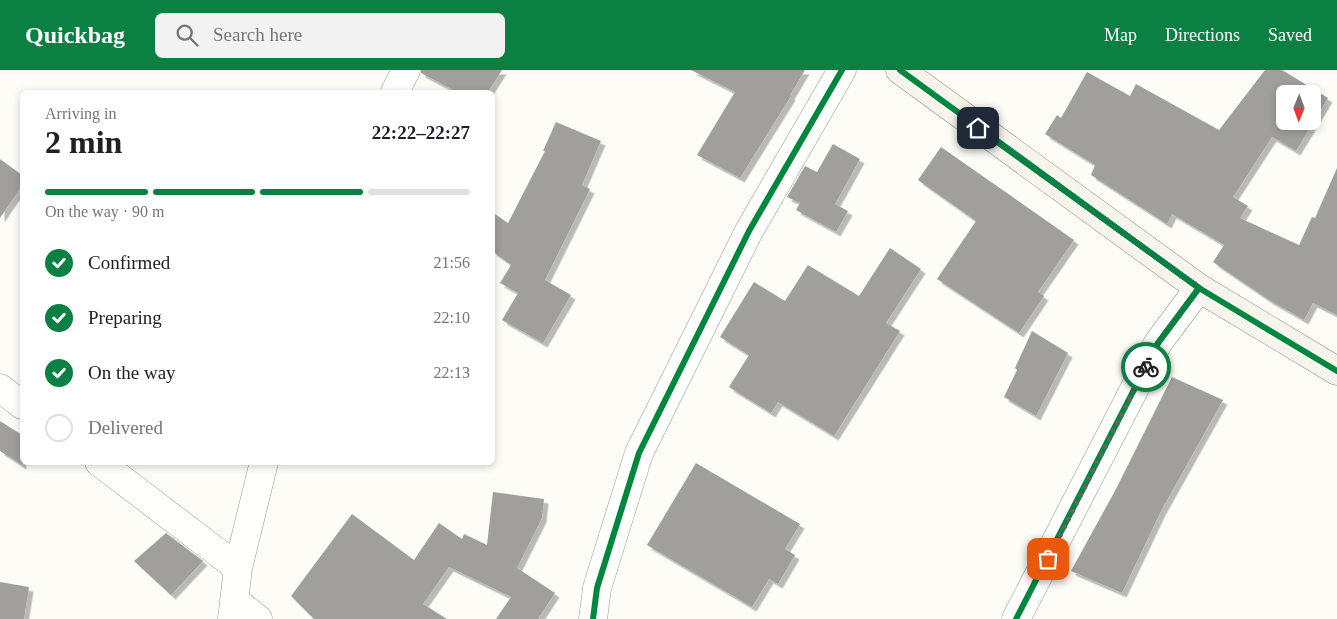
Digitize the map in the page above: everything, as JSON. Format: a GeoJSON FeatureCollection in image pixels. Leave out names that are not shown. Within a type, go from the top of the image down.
{"type":"FeatureCollection","features":[{"type":"Feature","properties":{"kind":"street"},"geometry":{"type":"LineString","coordinates":[[396,90],[406,70]]}},
{"type":"Feature","properties":{"kind":"street"},"geometry":{"type":"LineString","coordinates":[[593,619],[597,588],[639,453],[749,231],[842,70]]}},
{"type":"Feature","properties":{"kind":"street"},"geometry":{"type":"LineString","coordinates":[[900,70],[1199,288],[1337,371]]}},
{"type":"Feature","properties":{"kind":"street"},"geometry":{"type":"LineString","coordinates":[[1016,619],[1158,343],[1199,288]]}},
{"type":"Feature","properties":{"kind":"street"},"geometry":{"type":"LineString","coordinates":[[0,388],[20,403]]}},
{"type":"Feature","properties":{"kind":"street"},"geometry":{"type":"LineString","coordinates":[[103,465],[238,568]]}},
{"type":"Feature","properties":{"kind":"street"},"geometry":{"type":"LineString","coordinates":[[258,619],[234,610],[238,568],[263,465]]}},
{"type":"Feature","properties":{"kind":"building"},"geometry":{"type":"Polygon","coordinates":[[[421,70],[502,70],[489,90],[453,90],[421,73],[421,70]]]}},
{"type":"Feature","properties":{"kind":"building"},"geometry":{"type":"Polygon","coordinates":[[[691,70],[805,70],[740,178],[697,155],[735,92],[691,70]]]}},
{"type":"Feature","properties":{"kind":"building"},"geometry":{"type":"Polygon","coordinates":[[[1265,70],[1282,70],[1307,85],[1276,85],[1276,130],[1309,130],[1296,151],[1272,137],[1233,197],[1248,206],[1240,218],[1299,245],[1312,217],[1315,218],[1337,168],[1337,315],[1313,303],[1304,320],[1269,300],[1213,262],[1224,245],[1172,214],[1167,224],[1091,175],[1095,165],[1045,134],[1057,115],[1061,118],[1087,72],[1130,96],[1136,84],[1219,130],[1265,70]]]}},
{"type":"Feature","properties":{"kind":"building"},"geometry":{"type":"Polygon","coordinates":[[[1321,94],[1328,98],[1321,110],[1321,94]]]}},
{"type":"Feature","properties":{"kind":"building"},"geometry":{"type":"Polygon","coordinates":[[[556,122],[601,141],[582,185],[590,189],[545,280],[571,295],[543,343],[502,320],[518,293],[500,283],[511,265],[495,253],[495,214],[508,223],[545,151],[543,151],[556,122]]]}},
{"type":"Feature","properties":{"kind":"building"},"geometry":{"type":"Polygon","coordinates":[[[833,144],[860,159],[835,204],[848,211],[836,232],[796,210],[800,203],[787,197],[805,166],[817,172],[833,144]]]}},
{"type":"Feature","properties":{"kind":"building"},"geometry":{"type":"Polygon","coordinates":[[[941,147],[1074,240],[1038,292],[1044,296],[1019,333],[937,279],[976,221],[918,180],[941,147]]]}},
{"type":"Feature","properties":{"kind":"building"},"geometry":{"type":"Polygon","coordinates":[[[0,159],[20,174],[20,189],[0,218],[0,159]]]}},
{"type":"Feature","properties":{"kind":"building"},"geometry":{"type":"Polygon","coordinates":[[[890,248],[921,269],[886,323],[900,331],[834,436],[778,402],[771,413],[729,387],[749,355],[720,337],[754,282],[785,301],[808,265],[859,296],[890,248]]]}},
{"type":"Feature","properties":{"kind":"building"},"geometry":{"type":"Polygon","coordinates":[[[1032,331],[1068,353],[1036,416],[1004,397],[1032,331]]]}},
{"type":"Feature","properties":{"kind":"building"},"geometry":{"type":"Polygon","coordinates":[[[1172,377],[1223,400],[1161,511],[1122,593],[1071,571],[1116,489],[1172,377]]]}},
{"type":"Feature","properties":{"kind":"building"},"geometry":{"type":"Polygon","coordinates":[[[0,421],[20,434],[20,464],[0,451],[0,421]]]}},
{"type":"Feature","properties":{"kind":"building"},"geometry":{"type":"Polygon","coordinates":[[[696,463],[800,524],[785,549],[795,555],[778,584],[769,579],[752,607],[647,545],[696,463]]]}},
{"type":"Feature","properties":{"kind":"building"},"geometry":{"type":"Polygon","coordinates":[[[493,492],[544,499],[542,518],[517,568],[555,593],[538,619],[496,619],[511,597],[449,567],[423,604],[447,619],[314,619],[291,596],[352,514],[414,560],[439,523],[462,539],[464,534],[487,545],[493,492]]]}},
{"type":"Feature","properties":{"kind":"building"},"geometry":{"type":"Polygon","coordinates":[[[166,533],[203,561],[171,595],[134,561],[166,533]]]}},
{"type":"Feature","properties":{"kind":"building"},"geometry":{"type":"Polygon","coordinates":[[[0,582],[29,587],[24,619],[0,619],[0,582]]]}},
{"type":"Feature","properties":{"kind":"cycle path"},"geometry":{"type":"LineString","coordinates":[[593,619],[597,588],[639,453],[749,231],[842,70]]}},
{"type":"Feature","properties":{"kind":"cycle path"},"geometry":{"type":"LineString","coordinates":[[900,70],[1199,288],[1337,371]]}},
{"type":"Feature","properties":{"kind":"cycle path"},"geometry":{"type":"LineString","coordinates":[[1016,619],[1158,343],[1199,288]]}},
{"type":"Feature","properties":{"kind":"way so far"},"geometry":{"type":"LineString","coordinates":[[1048,559],[1146,367]]}},
{"type":"Feature","properties":{"kind":"route"},"geometry":{"type":"LineString","coordinates":[[978,128],[1199,288],[1158,343],[1146,367]]}}]}
